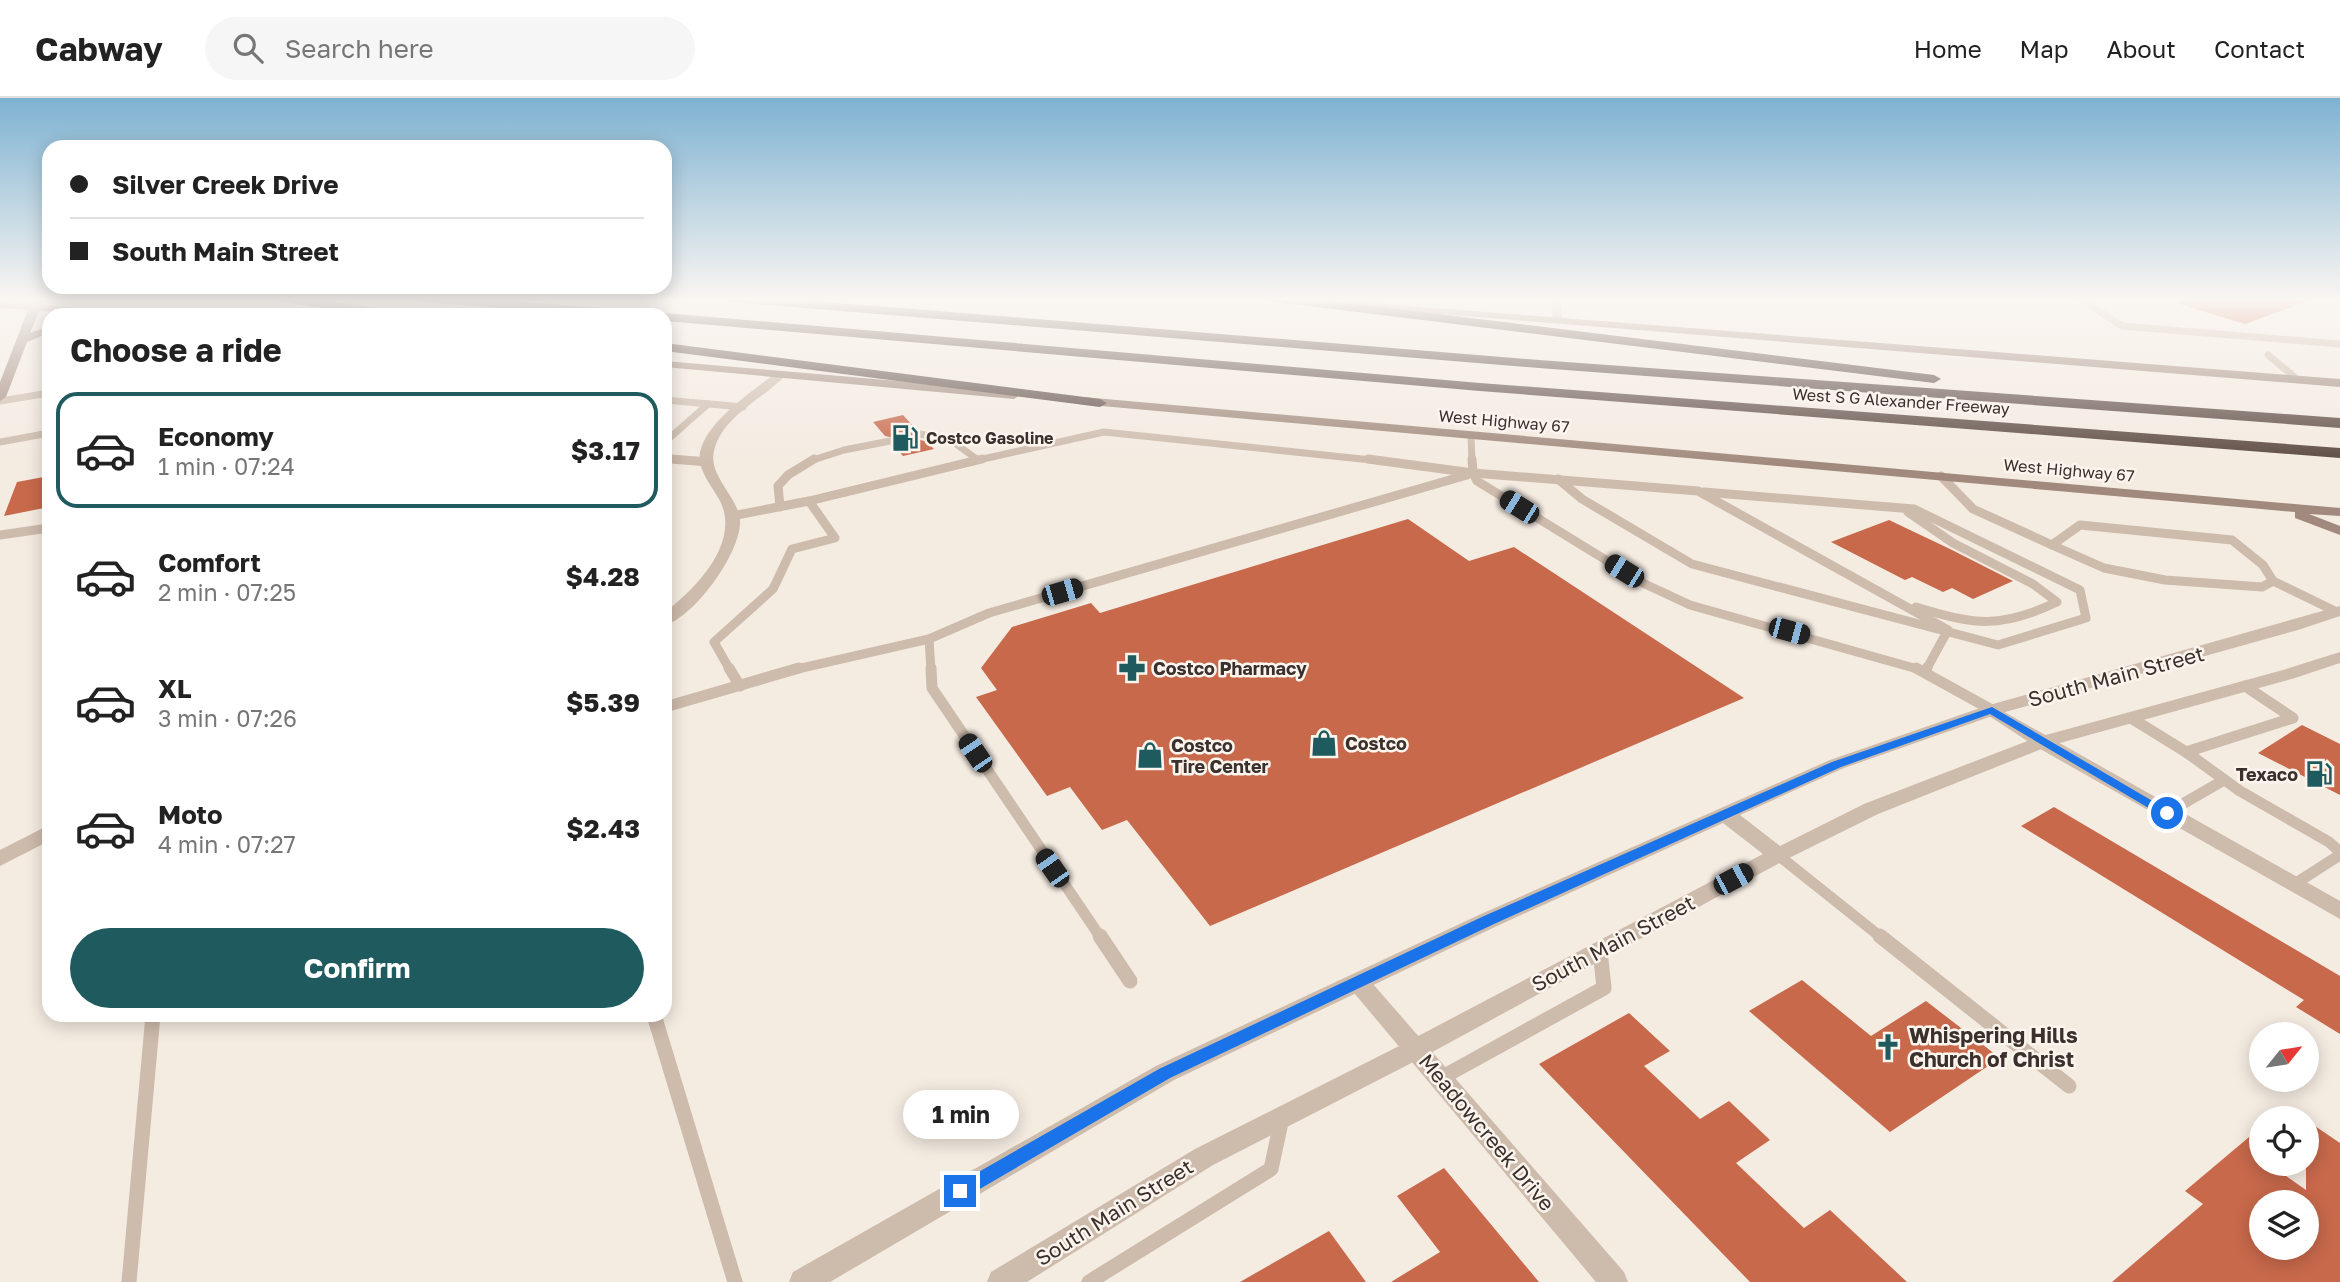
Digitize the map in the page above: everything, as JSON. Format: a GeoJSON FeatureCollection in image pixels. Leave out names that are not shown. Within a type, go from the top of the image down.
{"type":"FeatureCollection","features":[{"type":"Feature","properties":{"kind":"highway"},"geometry":{"type":"LineString","coordinates":[[714,353],[1100,403]]}},
{"type":"Feature","properties":{"kind":"highway","name":"West S G Alexander Freeway"},"geometry":{"type":"LineString","coordinates":[[1086,353],[1467,386],[2340,453]]}},
{"type":"Feature","properties":{"kind":"highway","name":"West S G Alexander Freeway"},"geometry":{"type":"LineString","coordinates":[[1407,353],[2340,423]]}},
{"type":"Feature","properties":{"kind":"highway"},"geometry":{"type":"LineString","coordinates":[[1727,353],[2249,416]]}},
{"type":"Feature","properties":{"kind":"main road"},"geometry":{"type":"LineString","coordinates":[[0,399],[19,353]]}},
{"type":"Feature","properties":{"kind":"main road"},"geometry":{"type":"LineString","coordinates":[[1975,353],[2340,383]]}},
{"type":"Feature","properties":{"kind":"main road","name":"West Highway 67"},"geometry":{"type":"LineString","coordinates":[[672,365],[2340,512]]}},
{"type":"Feature","properties":{"kind":"main road"},"geometry":{"type":"LineString","coordinates":[[2263,504],[2340,531]]}},
{"type":"Feature","properties":{"kind":"street"},"geometry":{"type":"LineString","coordinates":[[672,615],[710,578],[733,528],[731,507],[706,454],[713,437],[781,374]]}},
{"type":"Feature","properties":{"kind":"street","name":"South Main Street"},"geometry":{"type":"LineString","coordinates":[[803,1282],[1165,1073],[1489,920],[1837,764],[1992,710],[2339,612]]}},
{"type":"Feature","properties":{"kind":"street","name":"South Main Street"},"geometry":{"type":"LineString","coordinates":[[1001,1282],[1204,1157],[1416,1049],[1778,855],[1871,809],[2042,742],[2340,657]]}},
{"type":"Feature","properties":{"kind":"street"},"geometry":{"type":"LineString","coordinates":[[1992,710],[2042,742],[2340,911]]}},
{"type":"Feature","properties":{"kind":"street"},"geometry":{"type":"LineString","coordinates":[[1726,815],[1778,855]]}},
{"type":"Feature","properties":{"kind":"street"},"geometry":{"type":"LineString","coordinates":[[0,859],[42,836]]}},
{"type":"Feature","properties":{"kind":"street","name":"Meadowcreek Drive"},"geometry":{"type":"LineString","coordinates":[[1358,982],[1614,1282]]}},
{"type":"Feature","properties":{"kind":"lane"},"geometry":{"type":"LineString","coordinates":[[2267,355],[2297,379]]}},
{"type":"Feature","properties":{"kind":"lane"},"geometry":{"type":"LineString","coordinates":[[0,399],[42,394]]}},
{"type":"Feature","properties":{"kind":"lane"},"geometry":{"type":"LineString","coordinates":[[672,401],[743,407]]}},
{"type":"Feature","properties":{"kind":"lane"},"geometry":{"type":"LineString","coordinates":[[672,436],[708,404]]}},
{"type":"Feature","properties":{"kind":"lane"},"geometry":{"type":"LineString","coordinates":[[732,516],[809,501],[1104,432],[1310,452],[1473,473],[1558,479],[1914,509],[2080,590],[2086,618],[1998,645],[1692,564],[1582,499],[1558,479]]}},
{"type":"Feature","properties":{"kind":"lane"},"geometry":{"type":"LineString","coordinates":[[0,442],[42,434]]}},
{"type":"Feature","properties":{"kind":"lane"},"geometry":{"type":"LineString","coordinates":[[920,434],[943,436],[963,446],[978,460]]}},
{"type":"Feature","properties":{"kind":"lane"},"geometry":{"type":"LineString","coordinates":[[1471,436],[1473,473],[1477,481],[1645,584],[1690,605],[1926,671],[1992,710]]}},
{"type":"Feature","properties":{"kind":"lane"},"geometry":{"type":"LineString","coordinates":[[780,507],[778,486],[788,473],[809,460],[890,441]]}},
{"type":"Feature","properties":{"kind":"lane"},"geometry":{"type":"LineString","coordinates":[[672,459],[708,462]]}},
{"type":"Feature","properties":{"kind":"lane"},"geometry":{"type":"LineString","coordinates":[[672,705],[820,662],[929,639],[989,613],[1473,473]]}},
{"type":"Feature","properties":{"kind":"lane"},"geometry":{"type":"LineString","coordinates":[[1941,476],[1973,509],[2104,568],[2165,580],[2262,587],[2273,581]]}},
{"type":"Feature","properties":{"kind":"lane"},"geometry":{"type":"LineString","coordinates":[[1698,491],[1948,630]]}},
{"type":"Feature","properties":{"kind":"lane"},"geometry":{"type":"LineString","coordinates":[[740,685],[714,642],[773,589],[792,549],[835,538],[809,501]]}},
{"type":"Feature","properties":{"kind":"lane"},"geometry":{"type":"LineString","coordinates":[[1896,601],[1958,620],[1988,625],[2034,614],[2057,603],[2033,584],[1953,543],[1902,508]]}},
{"type":"Feature","properties":{"kind":"lane"},"geometry":{"type":"LineString","coordinates":[[2052,545],[2080,526],[2232,540],[2263,565],[2273,581],[2339,612]]}},
{"type":"Feature","properties":{"kind":"lane"},"geometry":{"type":"LineString","coordinates":[[0,535],[42,528]]}},
{"type":"Feature","properties":{"kind":"lane"},"geometry":{"type":"LineString","coordinates":[[1926,671],[1948,630]]}},
{"type":"Feature","properties":{"kind":"lane"},"geometry":{"type":"LineString","coordinates":[[929,639],[932,688],[1130,981]]}},
{"type":"Feature","properties":{"kind":"lane"},"geometry":{"type":"LineString","coordinates":[[2186,752],[2293,718],[2245,686]]}},
{"type":"Feature","properties":{"kind":"lane"},"geometry":{"type":"LineString","coordinates":[[2131,718],[2186,752],[2224,780],[2329,842],[2340,854],[2293,885]]}},
{"type":"Feature","properties":{"kind":"lane"},"geometry":{"type":"LineString","coordinates":[[2167,813],[2224,780]]}},
{"type":"Feature","properties":{"kind":"lane"},"geometry":{"type":"LineString","coordinates":[[1778,855],[2068,1086]]}},
{"type":"Feature","properties":{"kind":"lane"},"geometry":{"type":"LineString","coordinates":[[1441,1079],[1604,988],[1600,950]]}},
{"type":"Feature","properties":{"kind":"lane"},"geometry":{"type":"LineString","coordinates":[[129,1282],[152,1022]]}},
{"type":"Feature","properties":{"kind":"lane"},"geometry":{"type":"LineString","coordinates":[[656,1022],[735,1282]]}},
{"type":"Feature","properties":{"kind":"lane"},"geometry":{"type":"LineString","coordinates":[[1089,1282],[1271,1169],[1282,1117]]}},
{"type":"Feature","properties":{"kind":"building","name":"Costco Gasoline"},"geometry":{"type":"Polygon","coordinates":[[[903,415],[916,429],[915,438],[927,442],[934,449],[903,456],[894,446],[895,438],[885,436],[873,422],[903,415]]]}},
{"type":"Feature","properties":{"kind":"building"},"geometry":{"type":"Polygon","coordinates":[[[42,477],[42,508],[4,516],[17,482],[42,477]]]}},
{"type":"Feature","properties":{"kind":"building","name":"Costco"},"geometry":{"type":"Polygon","coordinates":[[[1408,519],[1469,561],[1514,547],[1744,698],[1210,926],[1127,820],[1102,830],[1070,787],[1047,796],[976,697],[997,690],[981,668],[1012,627],[1091,603],[1100,613],[1408,519]]]}},
{"type":"Feature","properties":{"kind":"building"},"geometry":{"type":"Polygon","coordinates":[[[1889,520],[2013,581],[1973,599],[1952,588],[1943,592],[1912,577],[1905,580],[1831,542],[1889,520]]]}},
{"type":"Feature","properties":{"kind":"building","name":"Texaco"},"geometry":{"type":"Polygon","coordinates":[[[2302,725],[2340,744],[2340,795],[2258,753],[2302,725]]]}},
{"type":"Feature","properties":{"kind":"building"},"geometry":{"type":"Polygon","coordinates":[[[2054,807],[2340,976],[2340,1034],[2296,1007],[2304,1000],[2021,826],[2054,807]]]}},
{"type":"Feature","properties":{"kind":"building","name":"Whispering Hills Church of Christ"},"geometry":{"type":"Polygon","coordinates":[[[1802,980],[1871,1036],[1926,1001],[2000,1058],[1890,1132],[1749,1011],[1802,980]]]}},
{"type":"Feature","properties":{"kind":"building"},"geometry":{"type":"Polygon","coordinates":[[[1629,1013],[1670,1051],[1644,1066],[1700,1119],[1729,1101],[1770,1140],[1736,1163],[1804,1228],[1830,1210],[1907,1282],[1750,1282],[1539,1064],[1629,1013]]]}},
{"type":"Feature","properties":{"kind":"building"},"geometry":{"type":"Polygon","coordinates":[[[2319,1129],[2340,1143],[2340,1282],[2112,1282],[2203,1204],[2185,1191],[2249,1137],[2249,1176],[2286,1176],[2306,1190],[2306,1176],[2319,1176],[2319,1129]]]}},
{"type":"Feature","properties":{"kind":"building"},"geometry":{"type":"Polygon","coordinates":[[[1444,1168],[1539,1282],[1391,1282],[1440,1252],[1397,1196],[1444,1168]]]}},
{"type":"Feature","properties":{"kind":"building"},"geometry":{"type":"Polygon","coordinates":[[[1329,1231],[1366,1282],[1240,1282],[1329,1231]]]}},
{"type":"Feature","properties":{"kind":"place","name":"Costco Gasoline"},"geometry":{"type":"Point","coordinates":[905,438]}},
{"type":"Feature","properties":{"kind":"place","name":"Costco Pharmacy"},"geometry":{"type":"Point","coordinates":[1132,668]}},
{"type":"Feature","properties":{"kind":"place","name":"Costco"},"geometry":{"type":"Point","coordinates":[1324,743]}},
{"type":"Feature","properties":{"kind":"place","name":"Costco Tire Center"},"geometry":{"type":"Point","coordinates":[1150,755]}},
{"type":"Feature","properties":{"kind":"place","name":"Texaco"},"geometry":{"type":"Point","coordinates":[2319,774]}},
{"type":"Feature","properties":{"kind":"place","name":"Whispering Hills Church of Christ"},"geometry":{"type":"Point","coordinates":[1888,1047]}},
{"type":"Feature","properties":{"kind":"route"},"geometry":{"type":"LineString","coordinates":[[960,1191],[1165,1073],[1489,920],[1837,764],[1992,710],[2042,742],[2167,813]]}}]}
